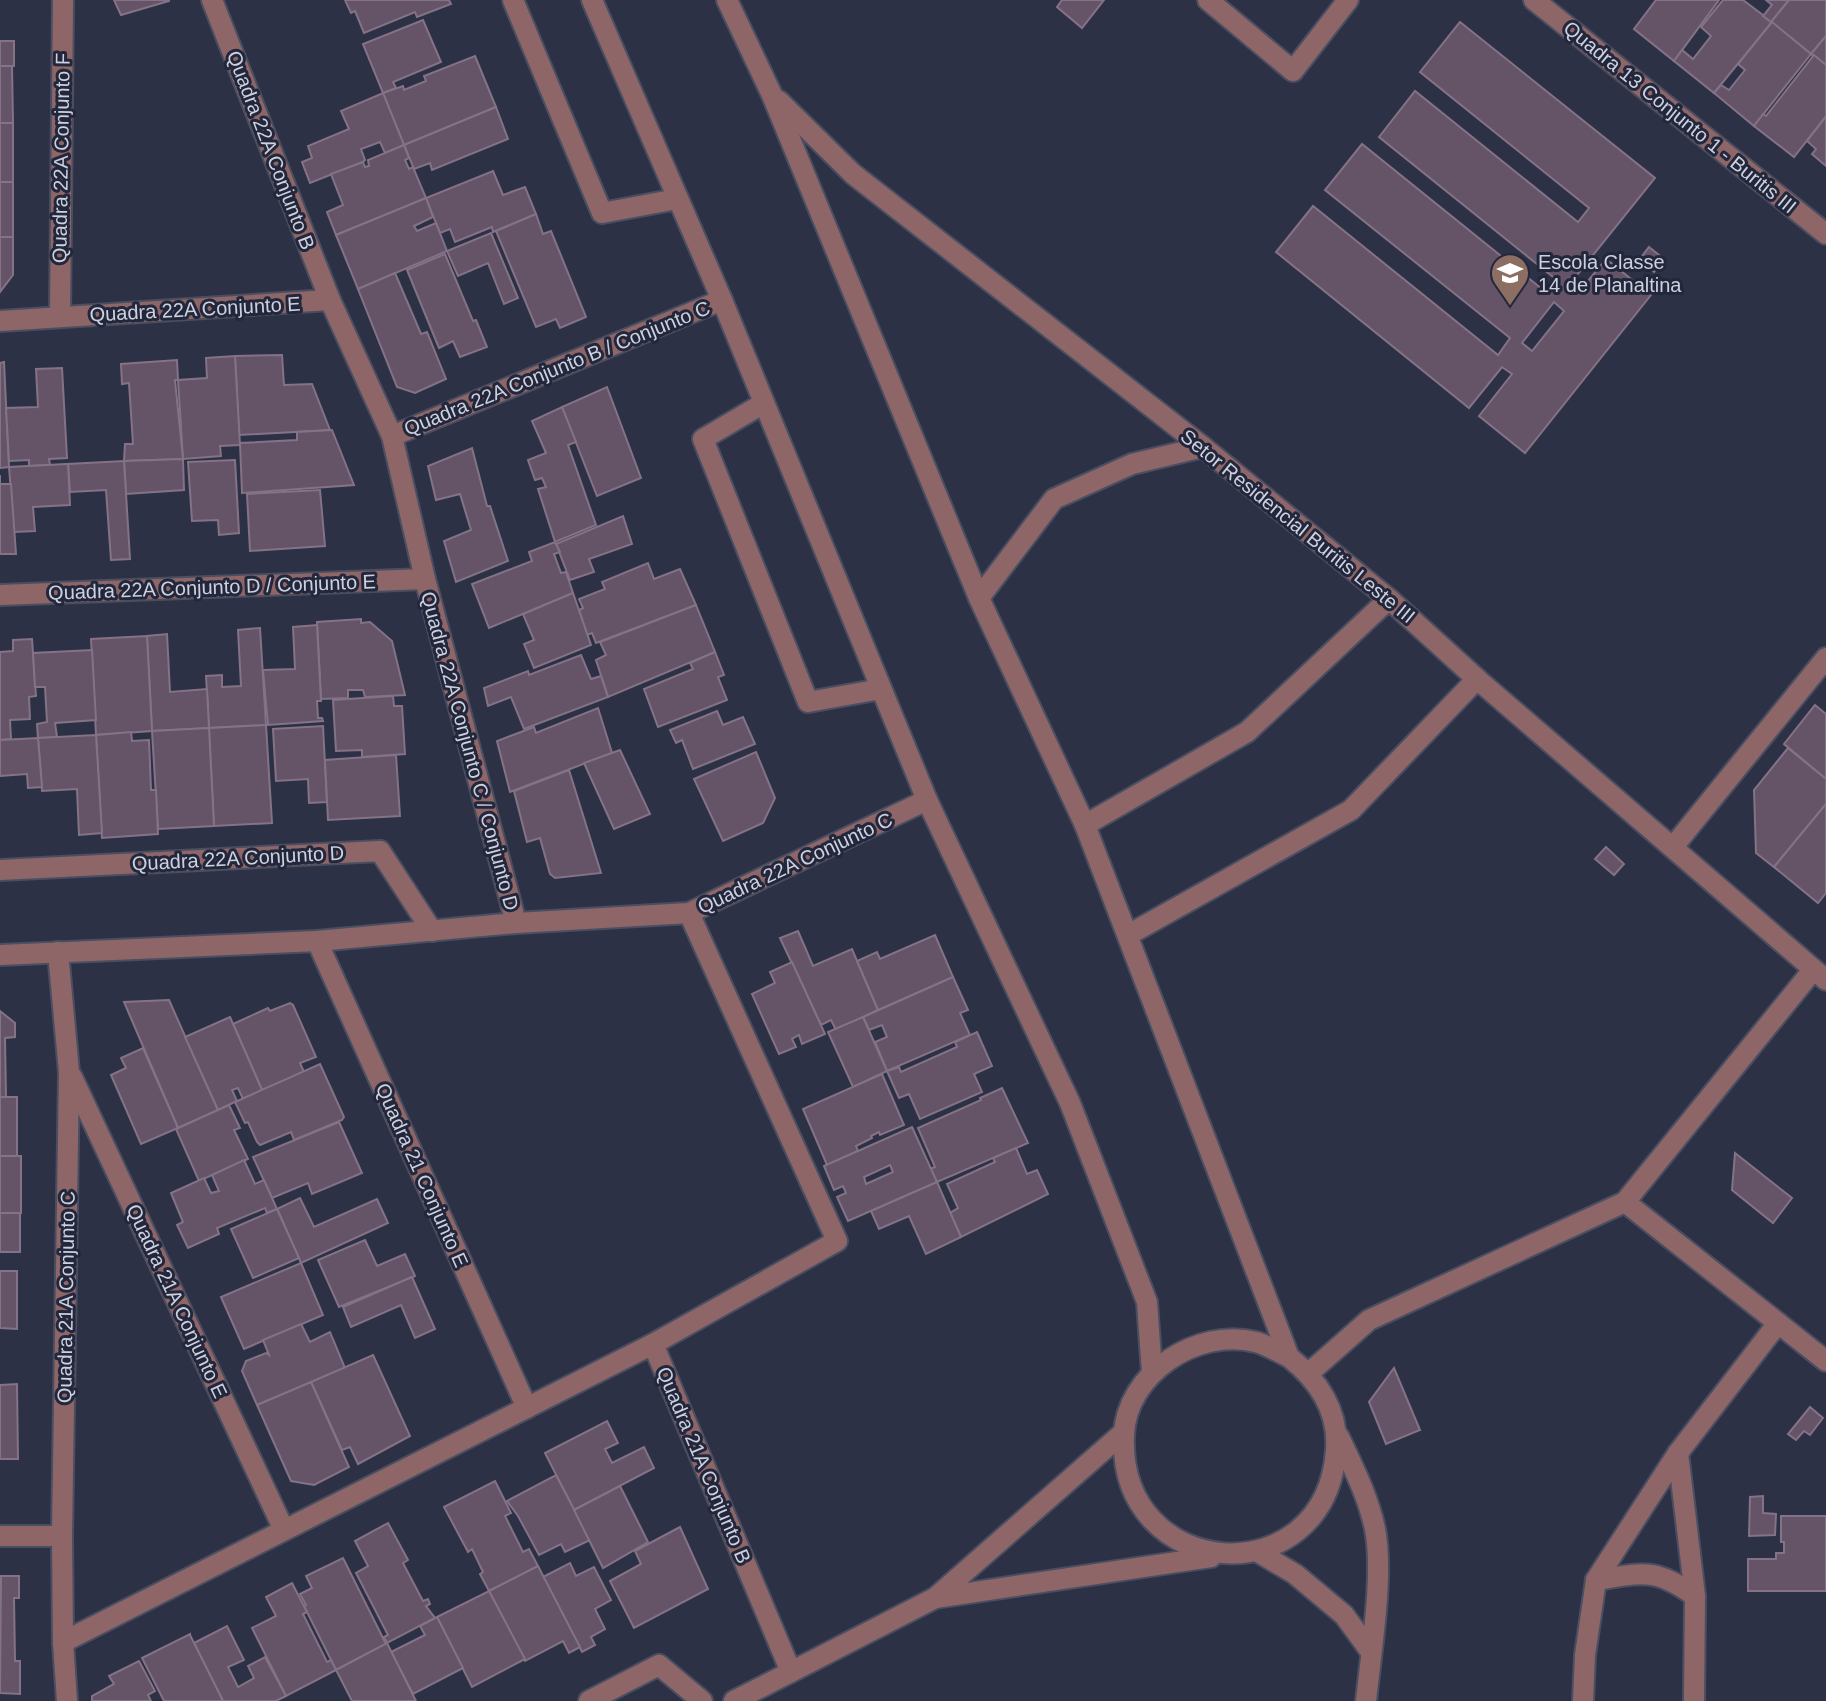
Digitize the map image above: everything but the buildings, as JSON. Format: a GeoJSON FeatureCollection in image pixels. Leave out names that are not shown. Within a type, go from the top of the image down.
{"type":"FeatureCollection","features":[{"type":"Feature","properties":{"kind":"street","name":"Quadra 22A Conjunto F"},"geometry":{"type":"LineString","coordinates":[[60,317],[63,0]]}},
{"type":"Feature","properties":{"kind":"street","name":"Quadra 22A Conjunto B"},"geometry":{"type":"LineString","coordinates":[[212,0],[330,300],[392,436]]}},
{"type":"Feature","properties":{"kind":"street"},"geometry":{"type":"LineString","coordinates":[[513,0],[602,213],[677,199]]}},
{"type":"Feature","properties":{"kind":"street"},"geometry":{"type":"LineString","coordinates":[[592,0],[722,300],[927,800],[1070,1103],[1147,1302],[1152,1373]]}},
{"type":"Feature","properties":{"kind":"street"},"geometry":{"type":"LineString","coordinates":[[727,0],[772,95],[979,598],[1085,825],[1289,1357]]}},
{"type":"Feature","properties":{"kind":"street"},"geometry":{"type":"LineString","coordinates":[[1208,0],[1293,71],[1348,0]]}},
{"type":"Feature","properties":{"kind":"street","name":"Quadra 13 Conjunto 1 - Buritis III"},"geometry":{"type":"LineString","coordinates":[[1534,0],[1826,234]]}},
{"type":"Feature","properties":{"kind":"street","name":"Setor Residencial Buritis Leste III"},"geometry":{"type":"LineString","coordinates":[[772,95],[853,174],[1203,447],[1389,599],[1477,679],[1820,975],[1625,1202],[1369,1320],[1309,1373]]}},
{"type":"Feature","properties":{"kind":"street","name":"Quadra 22A Conjunto E"},"geometry":{"type":"LineString","coordinates":[[0,321],[330,300]]}},
{"type":"Feature","properties":{"kind":"street","name":"Quadra 22A Conjunto B / Conjunto C"},"geometry":{"type":"LineString","coordinates":[[392,436],[722,300]]}},
{"type":"Feature","properties":{"kind":"street"},"geometry":{"type":"LineString","coordinates":[[764,403],[703,439],[808,702],[881,689]]}},
{"type":"Feature","properties":{"kind":"street","name":"Quadra 22A Conjunto C / Conjunto D"},"geometry":{"type":"LineString","coordinates":[[392,436],[425,579],[516,923]]}},
{"type":"Feature","properties":{"kind":"street"},"geometry":{"type":"LineString","coordinates":[[979,598],[1054,499],[1132,464],[1203,447]]}},
{"type":"Feature","properties":{"kind":"street","name":"Quadra 22A Conjunto D / Conjunto E"},"geometry":{"type":"LineString","coordinates":[[0,595],[425,579]]}},
{"type":"Feature","properties":{"kind":"street"},"geometry":{"type":"LineString","coordinates":[[1085,825],[1247,732],[1389,599]]}},
{"type":"Feature","properties":{"kind":"street"},"geometry":{"type":"LineString","coordinates":[[1673,847],[1826,658]]}},
{"type":"Feature","properties":{"kind":"street"},"geometry":{"type":"LineString","coordinates":[[1128,935],[1351,810],[1477,679]]}},
{"type":"Feature","properties":{"kind":"street","name":"Quadra 22A Conjunto C"},"geometry":{"type":"LineString","coordinates":[[0,955],[317,941],[516,923],[689,913],[927,800]]}},
{"type":"Feature","properties":{"kind":"street","name":"Quadra 22A Conjunto D"},"geometry":{"type":"LineString","coordinates":[[0,870],[380,851],[432,931]]}},
{"type":"Feature","properties":{"kind":"street"},"geometry":{"type":"LineString","coordinates":[[653,1344],[837,1241],[689,913]]}},
{"type":"Feature","properties":{"kind":"street","name":"Quadra 21 Conjunto E"},"geometry":{"type":"LineString","coordinates":[[317,941],[527,1408]]}},
{"type":"Feature","properties":{"kind":"street","name":"Quadra 21A Conjunto C"},"geometry":{"type":"LineString","coordinates":[[58,952],[69,1072],[62,1536],[67,1701]]}},
{"type":"Feature","properties":{"kind":"street","name":"Quadra 21A Conjunto E"},"geometry":{"type":"LineString","coordinates":[[69,1072],[284,1530]]}},
{"type":"Feature","properties":{"kind":"street"},"geometry":{"type":"LineString","coordinates":[[1625,1202],[1826,1361]]}},
{"type":"Feature","properties":{"kind":"street"},"geometry":{"type":"LineString","coordinates":[[1583,1701],[1585,1655],[1596,1580],[1678,1453],[1778,1323]]}},
{"type":"Feature","properties":{"kind":"street"},"geometry":{"type":"LineString","coordinates":[[1222,1555],[1188,1547],[1158,1528],[1136,1500],[1124,1467],[1124,1432],[1133,1400],[1152,1373],[1182,1350],[1217,1340],[1255,1342],[1289,1357],[1309,1373],[1327,1401],[1337,1434],[1364,1488],[1375,1530],[1378,1561],[1366,1701]]}},
{"type":"Feature","properties":{"kind":"street","name":"Quadra 21A Conjunto B"},"geometry":{"type":"LineString","coordinates":[[284,1530],[653,1344],[791,1672]]}},
{"type":"Feature","properties":{"kind":"street"},"geometry":{"type":"LineString","coordinates":[[734,1701],[935,1598],[1124,1432]]}},
{"type":"Feature","properties":{"kind":"street"},"geometry":{"type":"LineString","coordinates":[[935,1598],[1258,1552],[1293,1535],[1320,1507],[1334,1472],[1337,1434]]}},
{"type":"Feature","properties":{"kind":"street"},"geometry":{"type":"LineString","coordinates":[[1678,1453],[1695,1596],[1694,1701]]}},
{"type":"Feature","properties":{"kind":"street"},"geometry":{"type":"LineString","coordinates":[[63,1642],[284,1530]]}},
{"type":"Feature","properties":{"kind":"street"},"geometry":{"type":"LineString","coordinates":[[0,1536],[62,1536]]}},
{"type":"Feature","properties":{"kind":"street"},"geometry":{"type":"LineString","coordinates":[[1258,1552],[1295,1574],[1344,1615],[1371,1652]]}},
{"type":"Feature","properties":{"kind":"street"},"geometry":{"type":"LineString","coordinates":[[1596,1580],[1653,1574],[1672,1579],[1695,1596]]}},
{"type":"Feature","properties":{"kind":"street"},"geometry":{"type":"LineString","coordinates":[[589,1701],[659,1665],[702,1701]]}},
{"type":"Feature","properties":{"kind":"place","name":"Escola Classe 14 de Planaltina"},"geometry":{"type":"Point","coordinates":[1510,307]}}]}
